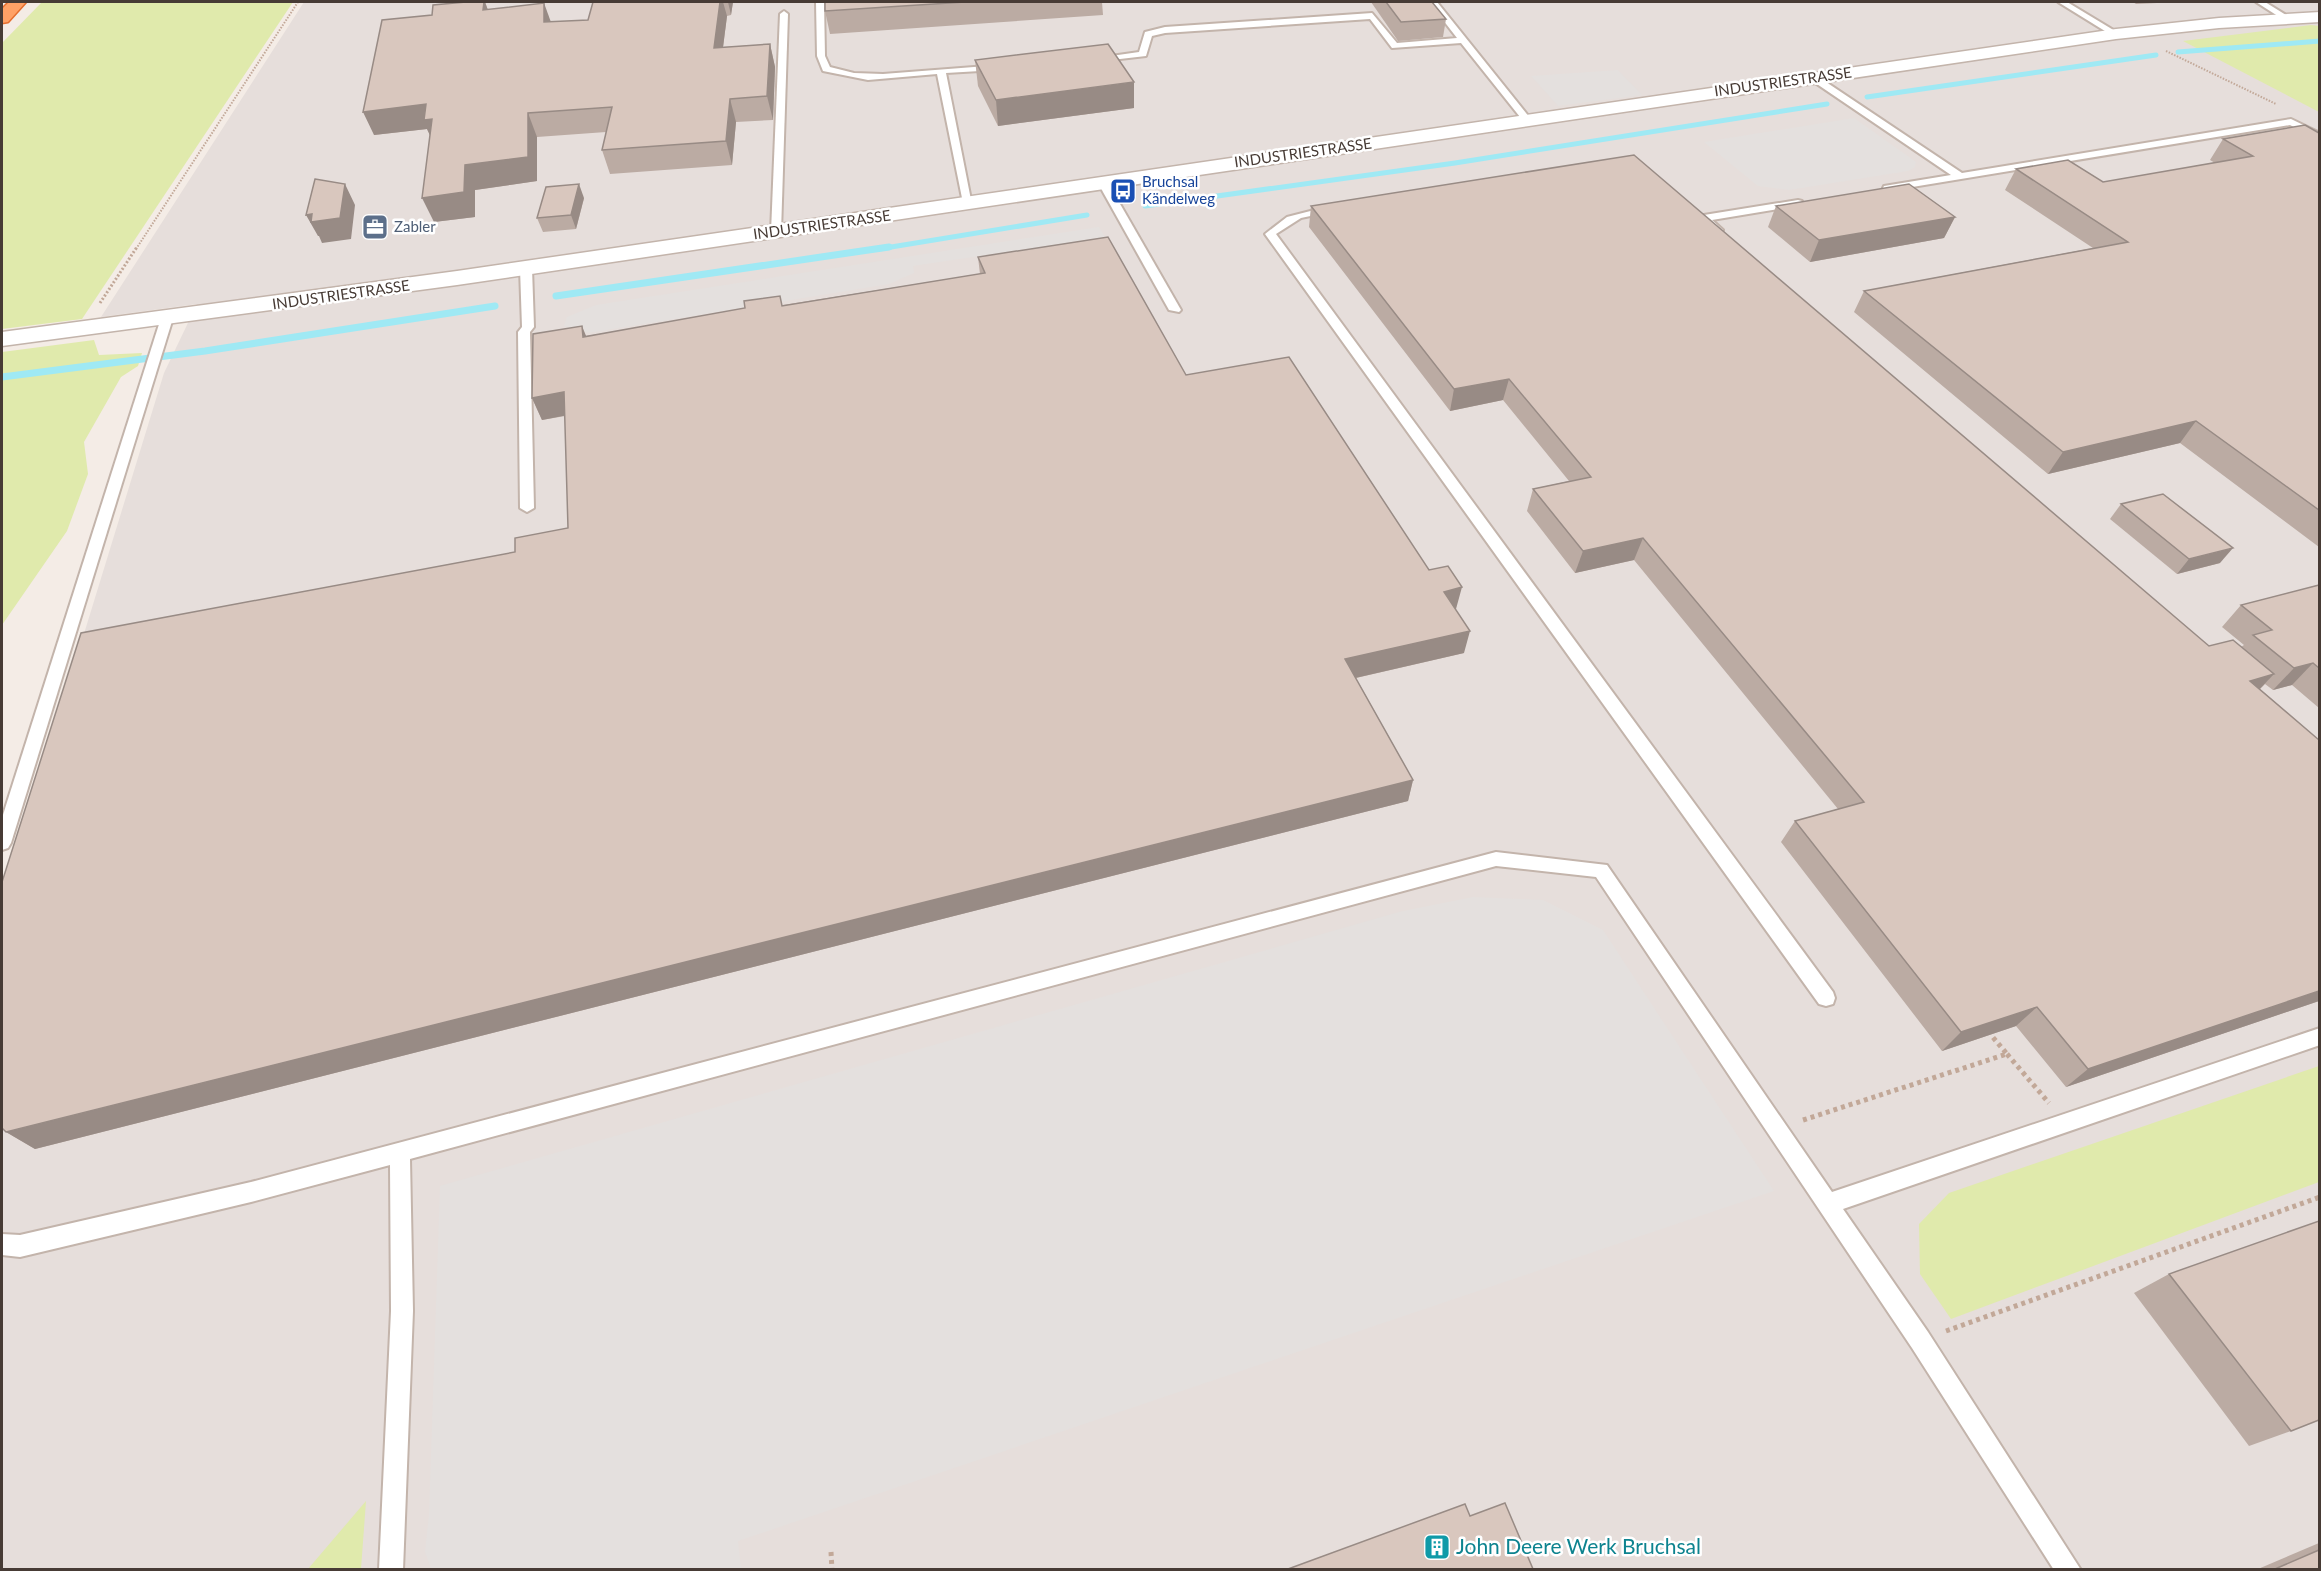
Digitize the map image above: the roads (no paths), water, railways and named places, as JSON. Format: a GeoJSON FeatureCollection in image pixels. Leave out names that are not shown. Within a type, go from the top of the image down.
{"type":"FeatureCollection","features":[{"type":"Feature","properties":{"kind":"highway"},"geometry":{"type":"LineString","coordinates":[[2,18],[18,2]]}},
{"type":"Feature","properties":{"kind":"street","name":"INDUSTRIESTRASSE"},"geometry":{"type":"LineString","coordinates":[[2,339],[526,268],[968,203],[1105,187],[1527,120],[2116,34],[2319,17]]}},
{"type":"Feature","properties":{"kind":"lane"},"geometry":{"type":"LineString","coordinates":[[820,2],[821,56],[826,69],[843,76],[891,76],[1012,65]]}},
{"type":"Feature","properties":{"kind":"lane"},"geometry":{"type":"LineString","coordinates":[[1433,2],[1527,120]]}},
{"type":"Feature","properties":{"kind":"lane"},"geometry":{"type":"LineString","coordinates":[[2062,2],[2116,34]]}},
{"type":"Feature","properties":{"kind":"lane"},"geometry":{"type":"LineString","coordinates":[[2260,2],[2287,18]]}},
{"type":"Feature","properties":{"kind":"lane"},"geometry":{"type":"LineString","coordinates":[[776,232],[784,14]]}},
{"type":"Feature","properties":{"kind":"lane"},"geometry":{"type":"LineString","coordinates":[[1083,59],[1143,54],[1148,34],[1165,30],[1372,16],[1395,46],[1463,40]]}},
{"type":"Feature","properties":{"kind":"lane"},"geometry":{"type":"LineString","coordinates":[[941,71],[968,203]]}},
{"type":"Feature","properties":{"kind":"lane"},"geometry":{"type":"LineString","coordinates":[[1814,78],[1961,177]]}},
{"type":"Feature","properties":{"kind":"lane"},"geometry":{"type":"LineString","coordinates":[[1879,190],[2291,122],[2319,137]]}},
{"type":"Feature","properties":{"kind":"lane"},"geometry":{"type":"LineString","coordinates":[[1105,187],[1175,310]]}},
{"type":"Feature","properties":{"kind":"lane"},"geometry":{"type":"LineString","coordinates":[[1731,241],[1700,215],[1809,201]]}},
{"type":"Feature","properties":{"kind":"lane"},"geometry":{"type":"LineString","coordinates":[[1340,208],[1294,215],[1282,222],[1270,234],[1826,998]]}},
{"type":"Feature","properties":{"kind":"lane"},"geometry":{"type":"LineString","coordinates":[[526,268],[528,327],[524,333],[527,508]]}},
{"type":"Feature","properties":{"kind":"lane"},"geometry":{"type":"LineString","coordinates":[[2,843],[167,318]]}},
{"type":"Feature","properties":{"kind":"lane"},"geometry":{"type":"LineString","coordinates":[[2,1245],[20,1246],[251,1192],[1496,859],[1601,870],[1920,1340],[2069,1569]]}},
{"type":"Feature","properties":{"kind":"lane"},"geometry":{"type":"LineString","coordinates":[[1827,1204],[2319,1036]]}},
{"type":"Feature","properties":{"kind":"lane"},"geometry":{"type":"LineString","coordinates":[[391,1569],[402,1311],[400,1152]]}},
{"type":"Feature","properties":{"kind":"waterway"},"geometry":{"type":"LineString","coordinates":[[2178,52],[2320,41]]}},
{"type":"Feature","properties":{"kind":"waterway"},"geometry":{"type":"LineString","coordinates":[[1867,97],[2156,55]]}},
{"type":"Feature","properties":{"kind":"waterway"},"geometry":{"type":"LineString","coordinates":[[1145,206],[1455,163],[1827,104]]}},
{"type":"Feature","properties":{"kind":"waterway"},"geometry":{"type":"LineString","coordinates":[[879,249],[1087,215]]}},
{"type":"Feature","properties":{"kind":"waterway"},"geometry":{"type":"LineString","coordinates":[[556,296],[889,247]]}},
{"type":"Feature","properties":{"kind":"waterway"},"geometry":{"type":"LineString","coordinates":[[2,377],[205,351],[495,306]]}},
{"type":"Feature","properties":{"kind":"place","name":"Bruchsal Kändelweg"},"geometry":{"type":"Point","coordinates":[1123,191]}},
{"type":"Feature","properties":{"kind":"place","name":"Zabler"},"geometry":{"type":"Point","coordinates":[375,227]}},
{"type":"Feature","properties":{"kind":"place","name":"John Deere Werk Bruchsal"},"geometry":{"type":"Point","coordinates":[1437,1547]}}]}
